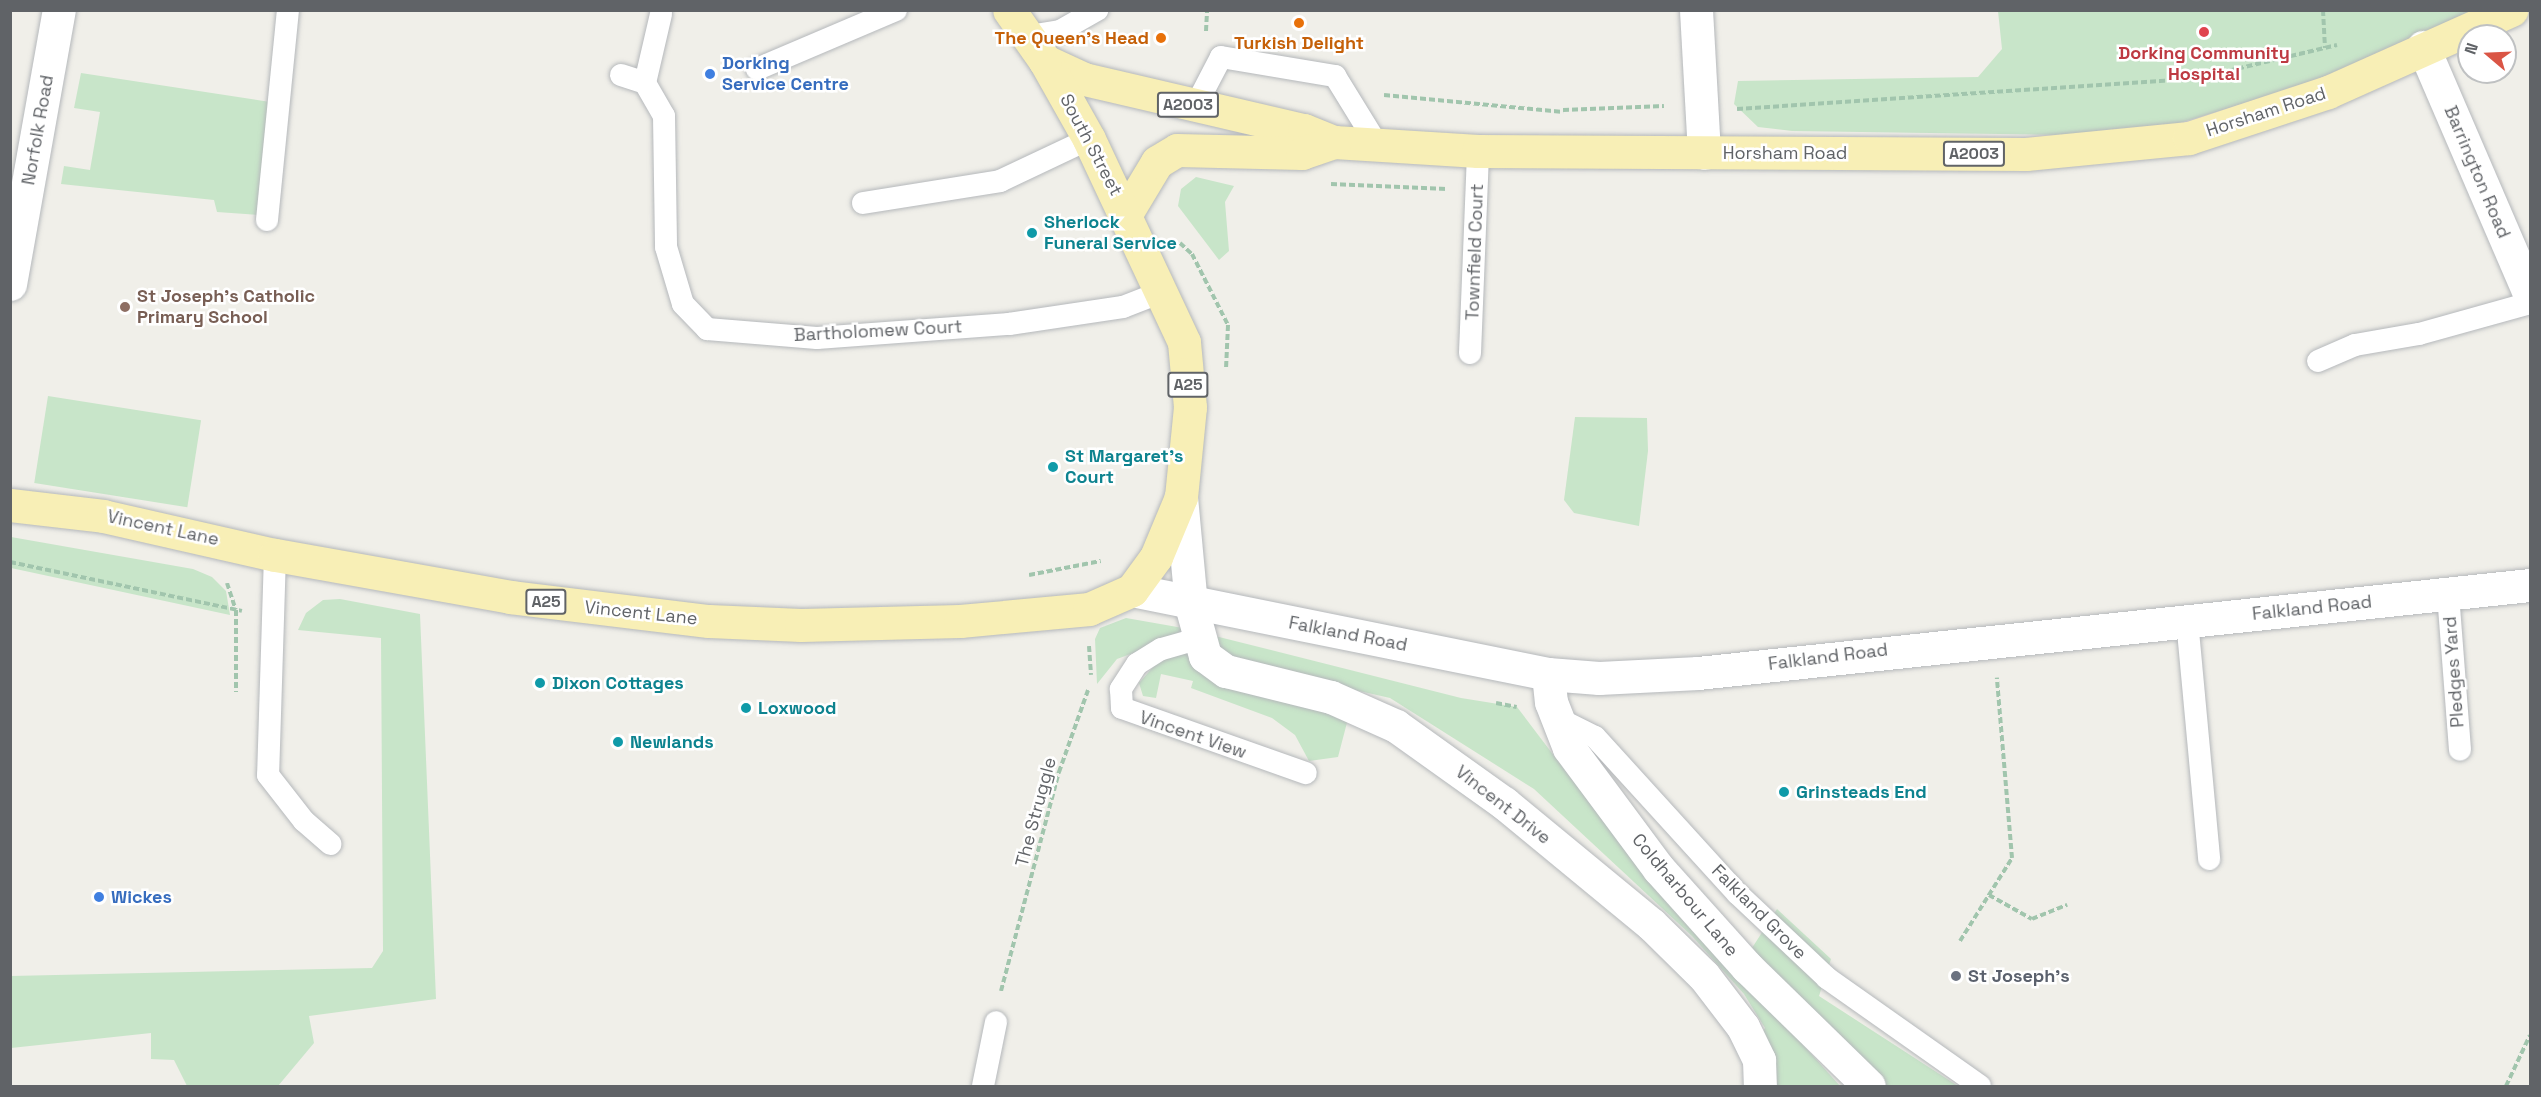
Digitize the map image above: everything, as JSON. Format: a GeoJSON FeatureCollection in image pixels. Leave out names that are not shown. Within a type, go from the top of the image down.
{"type":"FeatureCollection","features":[{"type":"Feature","properties":{"kind":"main road","name":"Horsham Road"},"geometry":{"type":"LineString","coordinates":[[1028,36],[1083,79],[1195,107],[1304,130],[1334,142],[1478,151],[2026,154],[2189,138],[2328,92],[2424,47],[2511,10]]}},
{"type":"Feature","properties":{"kind":"main road","name":"South Street"},"geometry":{"type":"LineString","coordinates":[[1028,36],[1089,140],[1127,212],[1164,291],[1184,342],[1190,406],[1180,497],[1156,557],[1132,590]]}},
{"type":"Feature","properties":{"kind":"main road","name":"A2003"},"geometry":{"type":"LineString","coordinates":[[1127,212],[1157,162],[1177,150],[1302,153],[1334,142]]}},
{"type":"Feature","properties":{"kind":"main road","name":"Vincent Lane"},"geometry":{"type":"LineString","coordinates":[[10,505],[190,532],[274,555],[510,597],[709,621],[801,625],[960,621],[1089,609],[1132,590]]}},
{"type":"Feature","properties":{"kind":"street","name":"Norfolk Road"},"geometry":{"type":"LineString","coordinates":[[10,284],[59,10]]}},
{"type":"Feature","properties":{"kind":"street"},"geometry":{"type":"LineString","coordinates":[[1696,10],[1704,153]]}},
{"type":"Feature","properties":{"kind":"street","name":"Barrington Road"},"geometry":{"type":"LineString","coordinates":[[2424,47],[2530,296]]}},
{"type":"Feature","properties":{"kind":"street","name":"South Street"},"geometry":{"type":"LineString","coordinates":[[1180,497],[1191,604]]}},
{"type":"Feature","properties":{"kind":"street","name":"Falkland Road"},"geometry":{"type":"LineString","coordinates":[[1132,590],[1191,604],[1548,674],[1599,678],[1698,673],[2530,585]]}},
{"type":"Feature","properties":{"kind":"street","name":"Vincent Drive"},"geometry":{"type":"LineString","coordinates":[[1191,604],[1197,639],[1205,656],[1226,671],[1331,697],[1396,726],[1504,803],[1651,924],[1704,976],[1743,1027],[1759,1060],[1760,1086]]}},
{"type":"Feature","properties":{"kind":"street","name":"Coldharbour Lane"},"geometry":{"type":"LineString","coordinates":[[1548,674],[1557,718],[1569,748],[1659,869],[1747,967],[1869,1086]]}},
{"type":"Feature","properties":{"kind":"lane"},"geometry":{"type":"LineString","coordinates":[[267,220],[288,10]]}},
{"type":"Feature","properties":{"kind":"lane"},"geometry":{"type":"LineString","coordinates":[[757,69],[896,10]]}},
{"type":"Feature","properties":{"kind":"lane"},"geometry":{"type":"LineString","coordinates":[[1028,36],[1060,31],[1097,10]]}},
{"type":"Feature","properties":{"kind":"lane"},"geometry":{"type":"LineString","coordinates":[[621,75],[645,83],[661,14]]}},
{"type":"Feature","properties":{"kind":"lane"},"geometry":{"type":"LineString","coordinates":[[1195,107],[1221,57],[1335,76],[1378,146]]}},
{"type":"Feature","properties":{"kind":"lane","name":"Bartholomew Court"},"geometry":{"type":"LineString","coordinates":[[645,83],[664,116],[666,247],[683,304],[707,329],[817,338],[1009,324],[1123,307],[1164,291]]}},
{"type":"Feature","properties":{"kind":"lane"},"geometry":{"type":"LineString","coordinates":[[863,203],[947,185],[1000,181],[1089,140]]}},
{"type":"Feature","properties":{"kind":"lane","name":"Townfield Court"},"geometry":{"type":"LineString","coordinates":[[1470,353],[1478,151]]}},
{"type":"Feature","properties":{"kind":"lane"},"geometry":{"type":"LineString","coordinates":[[2318,361],[2355,345],[2494,316],[2530,303]]}},
{"type":"Feature","properties":{"kind":"lane"},"geometry":{"type":"LineString","coordinates":[[274,555],[268,775],[304,821],[330,844]]}},
{"type":"Feature","properties":{"kind":"lane","name":"Pledges Yard"},"geometry":{"type":"LineString","coordinates":[[2448,594],[2460,750]]}},
{"type":"Feature","properties":{"kind":"lane"},"geometry":{"type":"LineString","coordinates":[[2187,620],[2209,859]]}},
{"type":"Feature","properties":{"kind":"lane","name":"Vincent View"},"geometry":{"type":"LineString","coordinates":[[1197,639],[1161,649],[1137,664],[1121,689],[1122,708],[1306,773]]}},
{"type":"Feature","properties":{"kind":"lane","name":"Falkland Grove"},"geometry":{"type":"LineString","coordinates":[[1557,718],[1594,737],[1738,894],[1827,978],[1980,1086]]}},
{"type":"Feature","properties":{"kind":"lane"},"geometry":{"type":"LineString","coordinates":[[983,1086],[996,1022]]}},
{"type":"Feature","properties":{"kind":"path"},"geometry":{"type":"LineString","coordinates":[[2323,10],[2325,48]]}},
{"type":"Feature","properties":{"kind":"path"},"geometry":{"type":"LineString","coordinates":[[1563,110],[1703,109],[2194,79],[2347,42]]}},
{"type":"Feature","properties":{"kind":"path"},"geometry":{"type":"LineString","coordinates":[[1177,240],[1192,254],[1228,325],[1226,381]]}},
{"type":"Feature","properties":{"kind":"path"},"geometry":{"type":"LineString","coordinates":[[1021,576],[1107,560]]}},
{"type":"Feature","properties":{"kind":"path"},"geometry":{"type":"LineString","coordinates":[[220,574],[236,610],[236,692]]}},
{"type":"Feature","properties":{"kind":"path","name":"The Struggle"},"geometry":{"type":"LineString","coordinates":[[996,1022],[1059,772],[1091,681],[1089,609]]}},
{"type":"Feature","properties":{"kind":"path"},"geometry":{"type":"LineString","coordinates":[[1960,941],[2012,858],[1997,672]]}},
{"type":"Feature","properties":{"kind":"path"},"geometry":{"type":"LineString","coordinates":[[1989,895],[2032,919],[2067,905]]}},
{"type":"Feature","properties":{"kind":"path"},"geometry":{"type":"LineString","coordinates":[[2506,1086],[2530,1035]]}},
{"type":"Feature","properties":{"kind":"green space"},"geometry":{"type":"Polygon","coordinates":[[[1998,11],[2484,11],[2327,78],[2173,125],[2063,135],[1792,131],[1758,127],[1734,104],[1738,81],[1978,77],[2002,49],[1998,11]]]}},
{"type":"Feature","properties":{"kind":"green space"},"geometry":{"type":"Polygon","coordinates":[[[81,73],[270,102],[258,215],[217,212],[214,200],[61,184],[64,166],[90,170],[100,112],[74,108],[81,73]]]}},
{"type":"Feature","properties":{"kind":"green space"},"geometry":{"type":"Polygon","coordinates":[[[1196,177],[1234,186],[1225,202],[1229,251],[1219,260],[1178,206],[1181,189],[1196,177]]]}},
{"type":"Feature","properties":{"kind":"green space"},"geometry":{"type":"Polygon","coordinates":[[[48,396],[201,420],[187,507],[34,483],[48,396]]]}},
{"type":"Feature","properties":{"kind":"green space"},"geometry":{"type":"Polygon","coordinates":[[[1575,417],[1647,418],[1648,451],[1639,526],[1574,513],[1564,500],[1575,417]]]}},
{"type":"Feature","properties":{"kind":"green space"},"geometry":{"type":"Polygon","coordinates":[[[11,537],[193,569],[212,577],[226,591],[230,615],[11,568],[11,537]]]}},
{"type":"Feature","properties":{"kind":"green space"},"geometry":{"type":"Polygon","coordinates":[[[340,599],[420,614],[436,999],[309,1016],[314,1043],[278,1086],[187,1086],[174,1060],[151,1059],[151,1033],[11,1048],[11,976],[372,968],[383,951],[381,638],[298,630],[306,613],[323,600],[340,599]]]}},
{"type":"Feature","properties":{"kind":"green space"},"geometry":{"type":"Polygon","coordinates":[[[1126,618],[1183,628],[1174,638],[1117,659],[1097,684],[1095,639],[1100,628],[1126,618]]]}},
{"type":"Feature","properties":{"kind":"green space"},"geometry":{"type":"Polygon","coordinates":[[[1215,636],[1461,698],[1517,707],[1608,827],[1840,1086],[1747,1086],[1756,1043],[1765,1028],[1744,994],[1692,936],[1534,789],[1390,698],[1232,662],[1215,650],[1215,636]]]}},
{"type":"Feature","properties":{"kind":"green space"},"geometry":{"type":"Polygon","coordinates":[[[1189,650],[1349,715],[1338,757],[1309,761],[1295,735],[1272,718],[1191,688],[1193,681],[1161,674],[1156,698],[1143,696],[1139,683],[1162,657],[1189,650]]]}},
{"type":"Feature","properties":{"kind":"green space"},"geometry":{"type":"Polygon","coordinates":[[[1777,909],[1831,959],[1819,996],[1958,1086],[1887,1086],[1815,1019],[1752,948],[1777,909]]]}},
{"type":"Feature","properties":{"kind":"place","name":"Turkish Delight"},"geometry":{"type":"Point","coordinates":[1299,23]}},
{"type":"Feature","properties":{"kind":"place","name":"Dorking Community Hospital"},"geometry":{"type":"Point","coordinates":[2204,32]}},
{"type":"Feature","properties":{"kind":"place","name":"The Queen's Head"},"geometry":{"type":"Point","coordinates":[1161,38]}},
{"type":"Feature","properties":{"kind":"place","name":"Dorking Service Centre"},"geometry":{"type":"Point","coordinates":[710,74]}},
{"type":"Feature","properties":{"kind":"place","name":"Sherlock Funeral Service"},"geometry":{"type":"Point","coordinates":[1032,233]}},
{"type":"Feature","properties":{"kind":"place","name":"St Joseph's Catholic Primary School"},"geometry":{"type":"Point","coordinates":[125,307]}},
{"type":"Feature","properties":{"kind":"place","name":"St Margaret's Court"},"geometry":{"type":"Point","coordinates":[1053,467]}},
{"type":"Feature","properties":{"kind":"place","name":"Dixon Cottages"},"geometry":{"type":"Point","coordinates":[540,683]}},
{"type":"Feature","properties":{"kind":"place","name":"Loxwood"},"geometry":{"type":"Point","coordinates":[746,708]}},
{"type":"Feature","properties":{"kind":"place","name":"Newlands"},"geometry":{"type":"Point","coordinates":[618,742]}},
{"type":"Feature","properties":{"kind":"place","name":"Grinsteads End"},"geometry":{"type":"Point","coordinates":[1784,792]}},
{"type":"Feature","properties":{"kind":"place","name":"Wickes"},"geometry":{"type":"Point","coordinates":[99,897]}},
{"type":"Feature","properties":{"kind":"place","name":"St Joseph's"},"geometry":{"type":"Point","coordinates":[1956,976]}}]}
